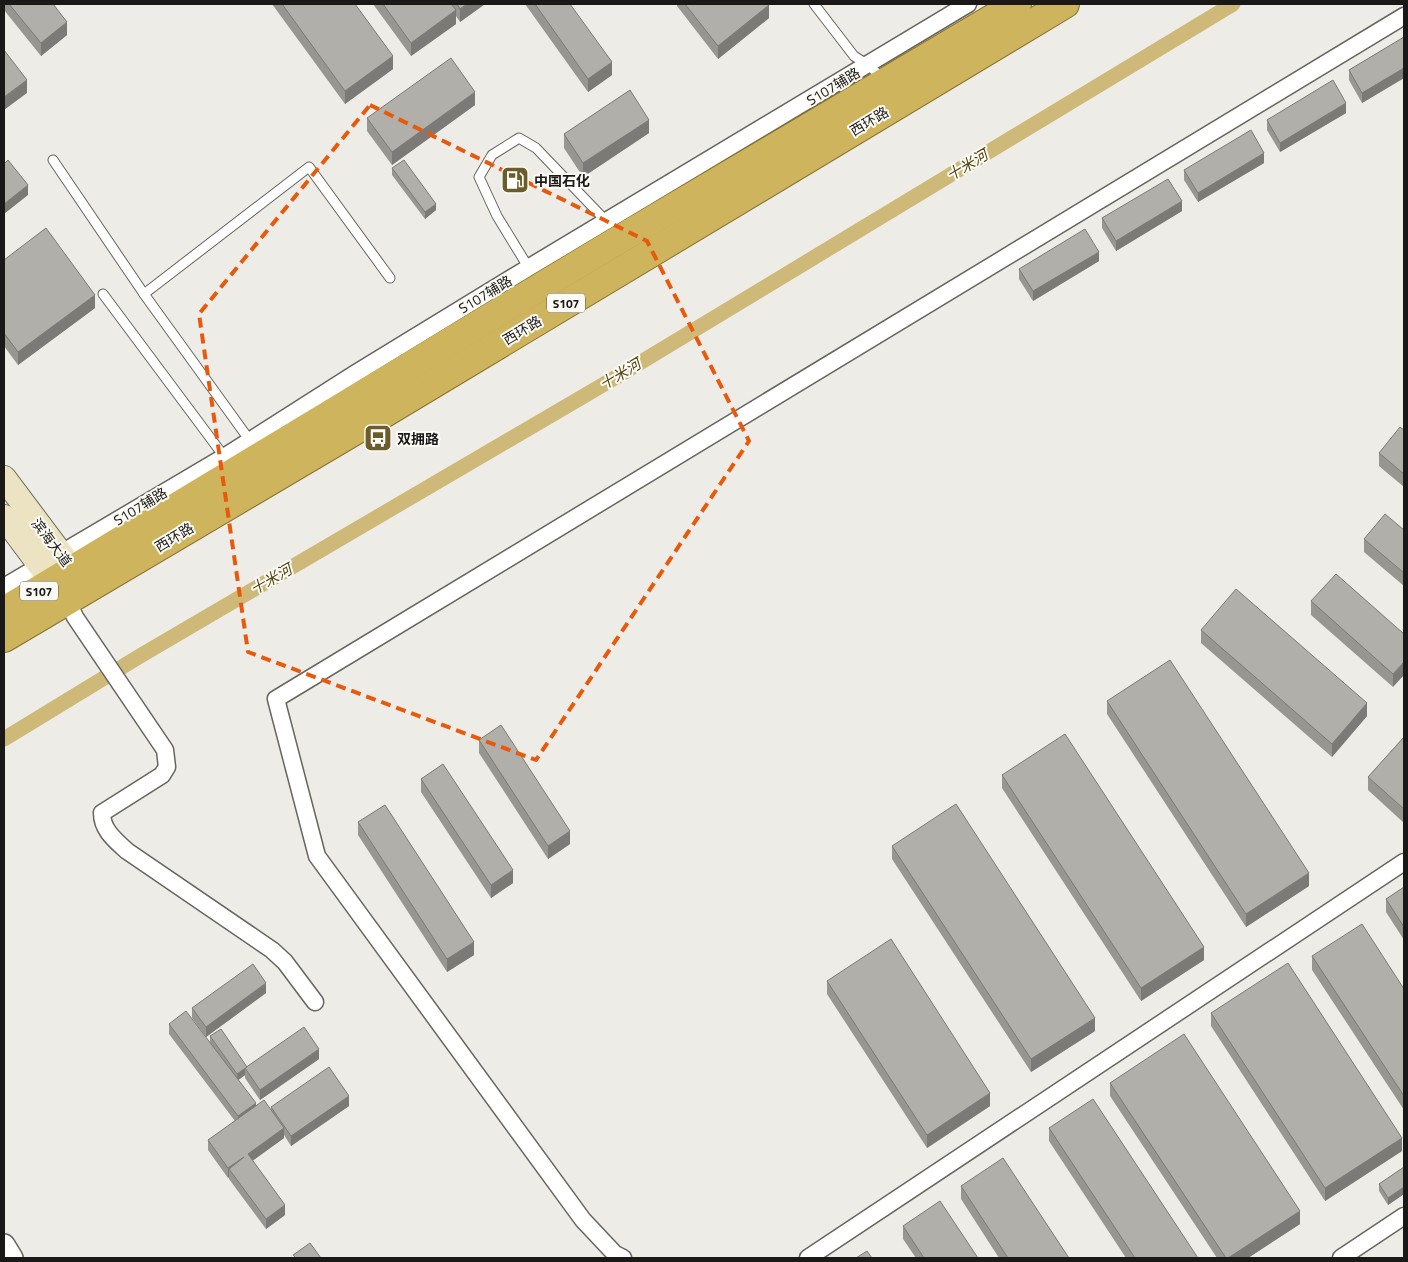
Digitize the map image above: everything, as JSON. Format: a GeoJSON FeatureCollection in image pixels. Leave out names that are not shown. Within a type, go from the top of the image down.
{"type":"FeatureCollection","features":[{"type":"Feature","properties":{"kind":"highway","name":"西环路"},"geometry":{"type":"LineString","coordinates":[[262,464],[535,277],[877,73],[1017,4]]}},
{"type":"Feature","properties":{"kind":"highway","name":"西环路"},"geometry":{"type":"LineString","coordinates":[[4,611],[59,574],[262,464],[1065,4]]}},
{"type":"Feature","properties":{"kind":"highway","name":"西环路"},"geometry":{"type":"LineString","coordinates":[[4,638],[59,574]]}},
{"type":"Feature","properties":{"kind":"main road","name":"滨海大道"},"geometry":{"type":"LineString","coordinates":[[4,478],[59,574]]}},
{"type":"Feature","properties":{"kind":"main road","name":"滨海大道"},"geometry":{"type":"LineString","coordinates":[[4,517],[59,574]]}},
{"type":"Feature","properties":{"kind":"street","name":"S107辅路"},"geometry":{"type":"LineString","coordinates":[[877,73],[968,4]]}},
{"type":"Feature","properties":{"kind":"street"},"geometry":{"type":"LineString","coordinates":[[623,1258],[615,1254],[582,1220],[317,856],[276,699],[1404,16]]}},
{"type":"Feature","properties":{"kind":"street"},"geometry":{"type":"LineString","coordinates":[[4,587],[59,574],[75,616],[165,750],[167,767],[162,774],[102,814],[102,822],[110,835],[127,851],[272,950],[285,962],[315,1002]]}},
{"type":"Feature","properties":{"kind":"street"},"geometry":{"type":"LineString","coordinates":[[808,1258],[1404,862]]}},
{"type":"Feature","properties":{"kind":"street"},"geometry":{"type":"LineString","coordinates":[[1341,1258],[1404,1216]]}},
{"type":"Feature","properties":{"kind":"street"},"geometry":{"type":"LineString","coordinates":[[4,1245],[12,1258]]}},
{"type":"Feature","properties":{"kind":"lane"},"geometry":{"type":"LineString","coordinates":[[814,4],[854,56],[877,73]]}},
{"type":"Feature","properties":{"kind":"lane"},"geometry":{"type":"LineString","coordinates":[[535,277],[497,216],[479,177],[492,155],[519,138],[536,148],[613,230]]}},
{"type":"Feature","properties":{"kind":"lane"},"geometry":{"type":"LineString","coordinates":[[53,160],[262,464]]}},
{"type":"Feature","properties":{"kind":"lane"},"geometry":{"type":"LineString","coordinates":[[144,294],[309,167],[390,278]]}},
{"type":"Feature","properties":{"kind":"lane"},"geometry":{"type":"LineString","coordinates":[[103,294],[237,478]]}},
{"type":"Feature","properties":{"kind":"highlighted area"},"geometry":{"type":"Polygon","coordinates":[[[370,105],[647,241],[749,441],[536,760],[248,652],[199,314],[370,105]]]}},
{"type":"Feature","properties":{"kind":"building"},"geometry":{"type":"Polygon","coordinates":[[[9,4],[53,4],[67,22],[41,43],[9,4]]]}},
{"type":"Feature","properties":{"kind":"building"},"geometry":{"type":"Polygon","coordinates":[[[282,4],[355,4],[393,56],[345,91],[282,4]]]}},
{"type":"Feature","properties":{"kind":"building"},"geometry":{"type":"Polygon","coordinates":[[[383,4],[451,4],[456,10],[411,43],[383,4]]]}},
{"type":"Feature","properties":{"kind":"building"},"geometry":{"type":"Polygon","coordinates":[[[457,4],[467,4],[460,9],[457,4]]]}},
{"type":"Feature","properties":{"kind":"building"},"geometry":{"type":"Polygon","coordinates":[[[535,4],[570,4],[612,62],[588,79],[535,4]]]}},
{"type":"Feature","properties":{"kind":"building"},"geometry":{"type":"Polygon","coordinates":[[[685,4],[768,4],[769,5],[718,46],[685,4]]]}},
{"type":"Feature","properties":{"kind":"building"},"geometry":{"type":"Polygon","coordinates":[[[1404,37],[1404,68],[1362,93],[1349,70],[1404,37]]]}},
{"type":"Feature","properties":{"kind":"building"},"geometry":{"type":"Polygon","coordinates":[[[4,50],[27,80],[4,97],[4,50]]]}},
{"type":"Feature","properties":{"kind":"building"},"geometry":{"type":"Polygon","coordinates":[[[451,58],[475,92],[392,152],[367,118],[451,58]]]}},
{"type":"Feature","properties":{"kind":"building"},"geometry":{"type":"Polygon","coordinates":[[[1333,80],[1346,103],[1280,143],[1267,120],[1333,80]]]}},
{"type":"Feature","properties":{"kind":"building"},"geometry":{"type":"Polygon","coordinates":[[[630,90],[649,120],[583,163],[564,134],[630,90]]]}},
{"type":"Feature","properties":{"kind":"building"},"geometry":{"type":"Polygon","coordinates":[[[1251,130],[1264,153],[1198,193],[1184,170],[1251,130]]]}},
{"type":"Feature","properties":{"kind":"building"},"geometry":{"type":"Polygon","coordinates":[[[8,160],[28,185],[4,204],[4,164],[8,160]]]}},
{"type":"Feature","properties":{"kind":"building"},"geometry":{"type":"Polygon","coordinates":[[[404,160],[436,204],[425,212],[392,168],[404,160]]]}},
{"type":"Feature","properties":{"kind":"building"},"geometry":{"type":"Polygon","coordinates":[[[1168,179],[1182,201],[1116,241],[1102,218],[1168,179]]]}},
{"type":"Feature","properties":{"kind":"building"},"geometry":{"type":"Polygon","coordinates":[[[46,228],[95,295],[18,352],[4,333],[4,260],[46,228]]]}},
{"type":"Feature","properties":{"kind":"building"},"geometry":{"type":"Polygon","coordinates":[[[1085,229],[1099,252],[1033,291],[1019,269],[1085,229]]]}},
{"type":"Feature","properties":{"kind":"building"},"geometry":{"type":"Polygon","coordinates":[[[1400,427],[1404,430],[1404,474],[1379,453],[1400,427]]]}},
{"type":"Feature","properties":{"kind":"building"},"geometry":{"type":"Polygon","coordinates":[[[1385,514],[1404,530],[1404,573],[1364,539],[1385,514]]]}},
{"type":"Feature","properties":{"kind":"building"},"geometry":{"type":"Polygon","coordinates":[[[1336,574],[1404,634],[1404,662],[1393,674],[1311,601],[1336,574]]]}},
{"type":"Feature","properties":{"kind":"building"},"geometry":{"type":"Polygon","coordinates":[[[1236,589],[1367,703],[1332,744],[1201,630],[1236,589]]]}},
{"type":"Feature","properties":{"kind":"building"},"geometry":{"type":"Polygon","coordinates":[[[1170,660],[1309,873],[1246,914],[1107,701],[1170,660]]]}},
{"type":"Feature","properties":{"kind":"building"},"geometry":{"type":"Polygon","coordinates":[[[501,725],[570,831],[548,846],[479,740],[501,725]]]}},
{"type":"Feature","properties":{"kind":"building"},"geometry":{"type":"Polygon","coordinates":[[[1065,734],[1204,947],[1141,988],[1002,775],[1065,734]]]}},
{"type":"Feature","properties":{"kind":"building"},"geometry":{"type":"Polygon","coordinates":[[[1404,737],[1404,809],[1368,777],[1404,737]]]}},
{"type":"Feature","properties":{"kind":"building"},"geometry":{"type":"Polygon","coordinates":[[[443,764],[513,870],[491,885],[421,779],[443,764]]]}},
{"type":"Feature","properties":{"kind":"building"},"geometry":{"type":"Polygon","coordinates":[[[956,804],[1095,1018],[1031,1059],[892,846],[956,804]]]}},
{"type":"Feature","properties":{"kind":"building"},"geometry":{"type":"Polygon","coordinates":[[[385,805],[474,942],[447,959],[358,822],[385,805]]]}},
{"type":"Feature","properties":{"kind":"building"},"geometry":{"type":"Polygon","coordinates":[[[1404,887],[1404,927],[1386,899],[1404,887]]]}},
{"type":"Feature","properties":{"kind":"building"},"geometry":{"type":"Polygon","coordinates":[[[1362,924],[1404,989],[1404,1096],[1312,956],[1362,924]]]}},
{"type":"Feature","properties":{"kind":"building"},"geometry":{"type":"Polygon","coordinates":[[[891,939],[990,1093],[927,1135],[827,981],[891,939]]]}},
{"type":"Feature","properties":{"kind":"building"},"geometry":{"type":"Polygon","coordinates":[[[1288,963],[1402,1138],[1325,1188],[1211,1013],[1288,963]]]}},
{"type":"Feature","properties":{"kind":"building"},"geometry":{"type":"Polygon","coordinates":[[[253,964],[266,983],[206,1027],[192,1008],[253,964]]]}},
{"type":"Feature","properties":{"kind":"building"},"geometry":{"type":"Polygon","coordinates":[[[186,1011],[256,1103],[238,1116],[169,1024],[186,1011]]]}},
{"type":"Feature","properties":{"kind":"building"},"geometry":{"type":"Polygon","coordinates":[[[304,1027],[319,1049],[260,1090],[245,1068],[304,1027]]]}},
{"type":"Feature","properties":{"kind":"building"},"geometry":{"type":"Polygon","coordinates":[[[221,1029],[247,1067],[237,1074],[210,1036],[221,1029]]]}},
{"type":"Feature","properties":{"kind":"building"},"geometry":{"type":"Polygon","coordinates":[[[1184,1034],[1300,1211],[1228,1258],[1226,1258],[1110,1083],[1184,1034]]]}},
{"type":"Feature","properties":{"kind":"building"},"geometry":{"type":"Polygon","coordinates":[[[329,1067],[349,1096],[291,1136],[271,1107],[329,1067]]]}},
{"type":"Feature","properties":{"kind":"building"},"geometry":{"type":"Polygon","coordinates":[[[1093,1099],[1198,1258],[1135,1258],[1049,1128],[1093,1099]]]}},
{"type":"Feature","properties":{"kind":"building"},"geometry":{"type":"Polygon","coordinates":[[[264,1100],[284,1128],[248,1154],[285,1205],[266,1219],[229,1169],[244,1157],[228,1168],[208,1140],[264,1100]]]}},
{"type":"Feature","properties":{"kind":"building"},"geometry":{"type":"Polygon","coordinates":[[[1003,1158],[1069,1258],[1008,1258],[961,1186],[1003,1158]]]}},
{"type":"Feature","properties":{"kind":"building"},"geometry":{"type":"Polygon","coordinates":[[[1404,1167],[1404,1187],[1388,1198],[1379,1184],[1404,1167]]]}},
{"type":"Feature","properties":{"kind":"building"},"geometry":{"type":"Polygon","coordinates":[[[940,1201],[978,1258],[924,1258],[903,1226],[940,1201]]]}},
{"type":"Feature","properties":{"kind":"building"},"geometry":{"type":"Polygon","coordinates":[[[310,1243],[321,1258],[296,1258],[293,1255],[310,1243]]]}},
{"type":"Feature","properties":{"kind":"building"},"geometry":{"type":"Polygon","coordinates":[[[867,1251],[872,1258],[856,1258],[867,1251]]]}},
{"type":"Feature","properties":{"kind":"waterway","name":"十米河"},"geometry":{"type":"LineString","coordinates":[[4,739],[140,656],[618,376],[1233,4]]}},
{"type":"Feature","properties":{"kind":"place","name":"中国石化"},"geometry":{"type":"Point","coordinates":[515,180]}},
{"type":"Feature","properties":{"kind":"place","name":"双拥路"},"geometry":{"type":"Point","coordinates":[378,438]}}]}
